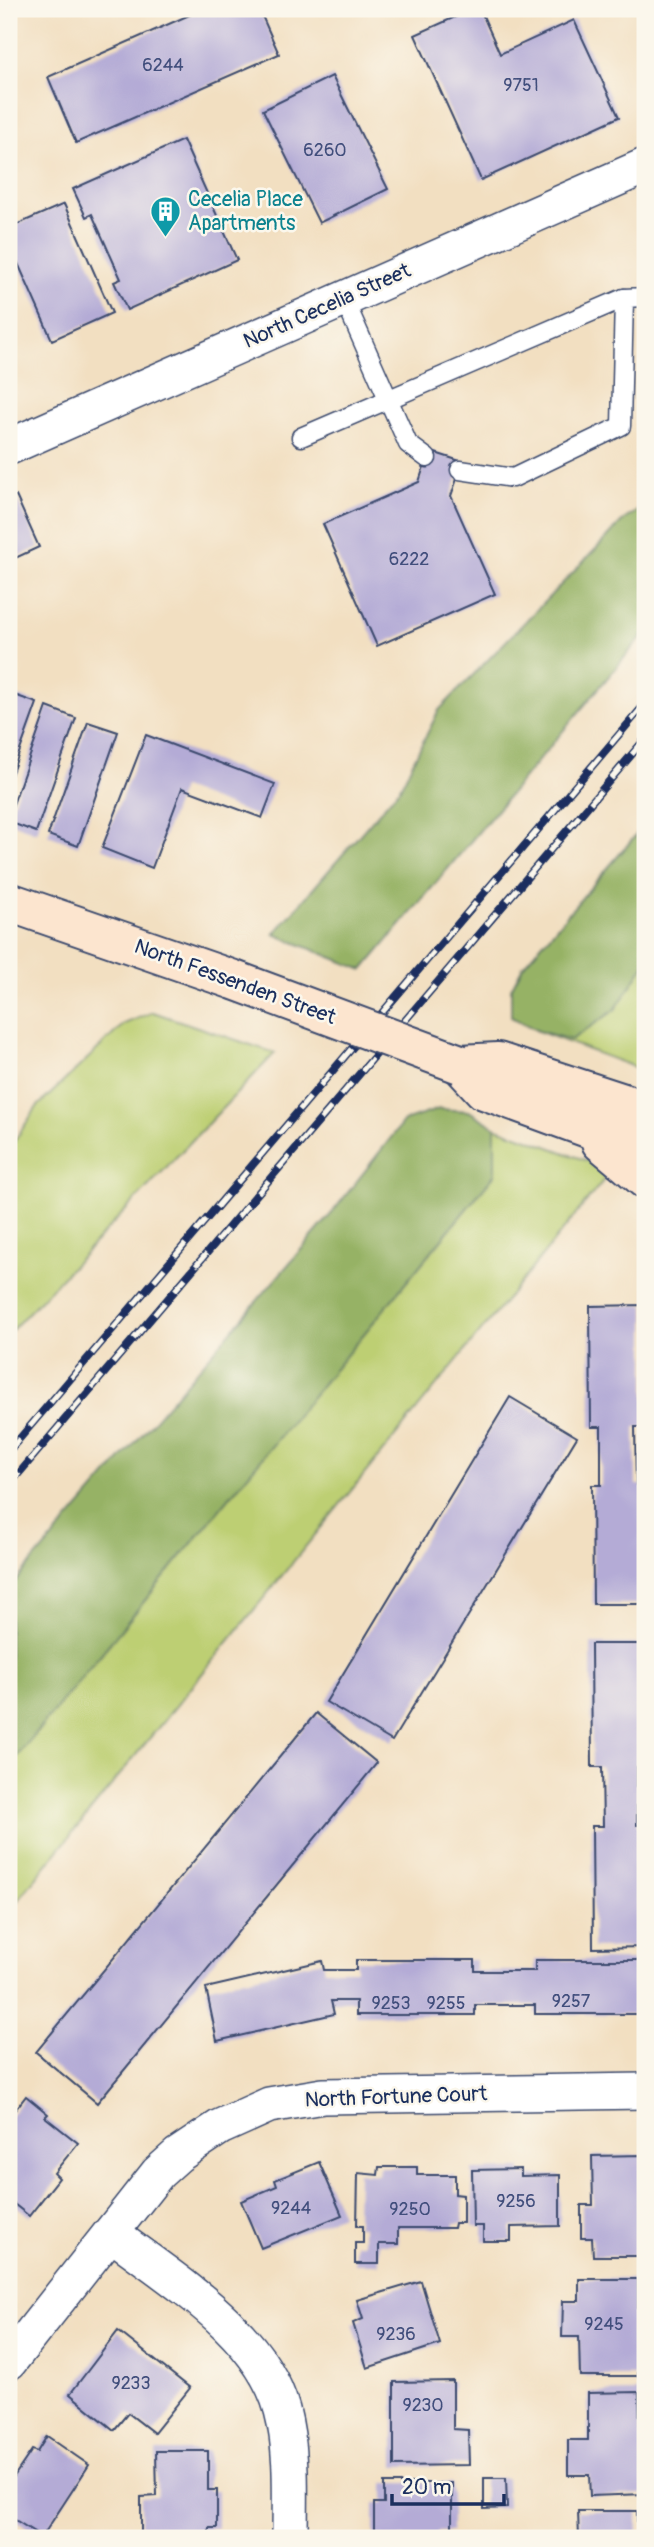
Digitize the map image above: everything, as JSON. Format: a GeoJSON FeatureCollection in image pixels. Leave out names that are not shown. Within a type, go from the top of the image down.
{"type":"FeatureCollection","features":[{"type":"Feature","properties":{"kind":"street","name":"North Cecelia Street"},"geometry":{"type":"LineString","coordinates":[[9,447],[645,166]]}},
{"type":"Feature","properties":{"kind":"street","name":"North Fessenden Street"},"geometry":{"type":"LineString","coordinates":[[9,902],[234,980],[460,1064],[484,1090],[523,1087],[645,1110]]}},
{"type":"Feature","properties":{"kind":"street","name":"North Fessenden Street"},"geometry":{"type":"LineString","coordinates":[[523,1087],[586,1129],[645,1149]]}},
{"type":"Feature","properties":{"kind":"street"},"geometry":{"type":"LineString","coordinates":[[586,1129],[645,1178]]}},
{"type":"Feature","properties":{"kind":"street","name":"North Fortune Court"},"geometry":{"type":"LineString","coordinates":[[9,2362],[158,2173],[177,2155],[219,2127],[269,2105],[323,2096],[645,2091]]}},
{"type":"Feature","properties":{"kind":"street"},"geometry":{"type":"LineString","coordinates":[[111,2233],[232,2327],[261,2364],[282,2409],[290,2456],[290,2538]]}},
{"type":"Feature","properties":{"kind":"lane"},"geometry":{"type":"LineString","coordinates":[[301,437],[624,298],[645,297]]}},
{"type":"Feature","properties":{"kind":"lane"},"geometry":{"type":"LineString","coordinates":[[460,470],[513,478],[621,426],[624,298]]}},
{"type":"Feature","properties":{"kind":"lane"},"geometry":{"type":"LineString","coordinates":[[344,299],[408,444],[427,458]]}},
{"type":"Feature","properties":{"kind":"green space"},"geometry":{"type":"Polygon","coordinates":[[[645,506],[645,633],[363,970],[274,934],[400,788],[439,710],[625,519],[645,506]]]}},
{"type":"Feature","properties":{"kind":"green space"},"geometry":{"type":"Polygon","coordinates":[[[645,825],[645,1071],[538,1031],[511,1017],[511,989],[523,966],[645,825]]]}},
{"type":"Feature","properties":{"kind":"green space"},"geometry":{"type":"Polygon","coordinates":[[[645,825],[645,964],[615,1010],[571,1040],[538,1031],[511,1017],[511,989],[523,966],[645,825]]]}},
{"type":"Feature","properties":{"kind":"green space"},"geometry":{"type":"Polygon","coordinates":[[[153,1012],[275,1053],[9,1333],[9,1149],[37,1107],[124,1024],[153,1012]]]}},
{"type":"Feature","properties":{"kind":"green space"},"geometry":{"type":"Polygon","coordinates":[[[439,1109],[469,1111],[495,1127],[495,1174],[9,1766],[9,1589],[324,1223],[404,1121],[439,1109]]]}},
{"type":"Feature","properties":{"kind":"green space"},"geometry":{"type":"Polygon","coordinates":[[[495,1127],[612,1170],[9,1911],[9,1766],[495,1174],[495,1127]]]}},
{"type":"Feature","properties":{"kind":"building"},"geometry":{"type":"Polygon","coordinates":[[[203,9],[259,9],[279,54],[76,143],[48,77],[203,9]]]}},
{"type":"Feature","properties":{"kind":"building"},"geometry":{"type":"Polygon","coordinates":[[[473,9],[480,9],[500,54],[574,20],[619,117],[481,180],[415,35],[473,9]]]}},
{"type":"Feature","properties":{"kind":"building"},"geometry":{"type":"Polygon","coordinates":[[[332,76],[388,189],[319,223],[263,110],[332,76]]]}},
{"type":"Feature","properties":{"kind":"building","name":"Cecelia Place Apartments"},"geometry":{"type":"Polygon","coordinates":[[[183,140],[237,260],[127,310],[114,282],[121,279],[92,214],[86,217],[73,189],[183,140]]]}},
{"type":"Feature","properties":{"kind":"building"},"geometry":{"type":"Polygon","coordinates":[[[64,204],[112,313],[52,340],[9,243],[9,228],[64,204]]]}},
{"type":"Feature","properties":{"kind":"building"},"geometry":{"type":"Polygon","coordinates":[[[429,451],[463,462],[451,496],[495,594],[377,646],[323,524],[419,482],[429,451]]]}},
{"type":"Feature","properties":{"kind":"building"},"geometry":{"type":"Polygon","coordinates":[[[16,496],[39,547],[9,561],[9,499],[16,496]]]}},
{"type":"Feature","properties":{"kind":"building"},"geometry":{"type":"Polygon","coordinates":[[[9,693],[37,703],[9,781],[9,693]]]}},
{"type":"Feature","properties":{"kind":"building"},"geometry":{"type":"Polygon","coordinates":[[[47,707],[76,718],[36,832],[9,822],[9,816],[47,707]]]}},
{"type":"Feature","properties":{"kind":"building"},"geometry":{"type":"Polygon","coordinates":[[[88,722],[118,732],[78,846],[48,835],[88,722]]]}},
{"type":"Feature","properties":{"kind":"building"},"geometry":{"type":"Polygon","coordinates":[[[146,735],[275,784],[262,818],[182,788],[152,868],[102,848],[146,735]]]}},
{"type":"Feature","properties":{"kind":"building"},"geometry":{"type":"Polygon","coordinates":[[[645,1305],[645,1427],[635,1427],[636,1485],[645,1485],[645,1604],[593,1604],[592,1485],[601,1485],[601,1427],[591,1427],[590,1306],[645,1305]]]}},
{"type":"Feature","properties":{"kind":"building"},"geometry":{"type":"Polygon","coordinates":[[[510,1397],[577,1437],[392,1741],[326,1702],[510,1397]]]}},
{"type":"Feature","properties":{"kind":"building"},"geometry":{"type":"Polygon","coordinates":[[[591,1644],[645,1644],[645,1767],[637,1767],[637,1825],[645,1825],[645,1947],[593,1948],[592,1826],[603,1826],[602,1767],[592,1767],[591,1644]]]}},
{"type":"Feature","properties":{"kind":"building"},"geometry":{"type":"Polygon","coordinates":[[[316,1713],[377,1763],[97,2103],[36,2052],[316,1713]]]}},
{"type":"Feature","properties":{"kind":"building"},"geometry":{"type":"Polygon","coordinates":[[[356,1960],[475,1960],[475,1971],[535,1971],[535,1960],[645,1960],[645,2014],[535,2014],[535,2005],[475,2005],[475,2015],[356,2015],[356,2001],[331,2001],[334,2014],[217,2041],[206,1988],[322,1961],[324,1970],[356,1970],[356,1960]]]}},
{"type":"Feature","properties":{"kind":"building"},"geometry":{"type":"Polygon","coordinates":[[[26,2096],[48,2114],[45,2117],[78,2143],[54,2173],[59,2178],[29,2216],[9,2200],[9,2118],[26,2096]]]}},
{"type":"Feature","properties":{"kind":"building"},"geometry":{"type":"Polygon","coordinates":[[[643,2155],[644,2256],[593,2256],[592,2238],[581,2238],[581,2205],[593,2205],[592,2156],[643,2155]]]}},
{"type":"Feature","properties":{"kind":"building"},"geometry":{"type":"Polygon","coordinates":[[[319,2162],[342,2215],[261,2248],[241,2201],[277,2186],[275,2180],[319,2162]]]}},
{"type":"Feature","properties":{"kind":"building"},"geometry":{"type":"Polygon","coordinates":[[[379,2167],[417,2167],[417,2175],[455,2175],[455,2194],[463,2195],[463,2223],[455,2223],[454,2228],[398,2228],[398,2244],[379,2244],[379,2264],[355,2264],[355,2243],[363,2243],[363,2226],[357,2226],[358,2173],[378,2175],[379,2167]]]}},
{"type":"Feature","properties":{"kind":"building"},"geometry":{"type":"Polygon","coordinates":[[[521,2169],[521,2176],[560,2175],[560,2226],[511,2227],[511,2241],[483,2241],[483,2226],[473,2226],[472,2170],[521,2169]]]}},
{"type":"Feature","properties":{"kind":"building"},"geometry":{"type":"Polygon","coordinates":[[[579,2279],[638,2279],[638,2311],[645,2311],[645,2360],[638,2360],[638,2376],[580,2376],[579,2337],[562,2337],[563,2301],[579,2301],[579,2279]]]}},
{"type":"Feature","properties":{"kind":"building"},"geometry":{"type":"Polygon","coordinates":[[[421,2281],[440,2344],[367,2368],[353,2323],[363,2319],[357,2300],[421,2281]]]}},
{"type":"Feature","properties":{"kind":"building"},"geometry":{"type":"Polygon","coordinates":[[[118,2331],[190,2388],[154,2433],[128,2413],[114,2430],[70,2394],[118,2331]]]}},
{"type":"Feature","properties":{"kind":"building"},"geometry":{"type":"Polygon","coordinates":[[[453,2381],[453,2429],[468,2430],[469,2465],[394,2466],[394,2382],[453,2381]]]}},
{"type":"Feature","properties":{"kind":"building"},"geometry":{"type":"Polygon","coordinates":[[[639,2392],[640,2431],[645,2431],[645,2494],[590,2496],[589,2475],[568,2475],[568,2440],[588,2440],[588,2393],[639,2392]]]}},
{"type":"Feature","properties":{"kind":"building"},"geometry":{"type":"Polygon","coordinates":[[[47,2436],[89,2465],[42,2537],[9,2516],[9,2484],[32,2450],[37,2452],[47,2436]]]}},
{"type":"Feature","properties":{"kind":"building"},"geometry":{"type":"Polygon","coordinates":[[[156,2451],[208,2451],[208,2490],[217,2490],[217,2528],[209,2528],[209,2538],[141,2538],[141,2497],[157,2496],[156,2451]]]}},
{"type":"Feature","properties":{"kind":"building"},"geometry":{"type":"Polygon","coordinates":[[[484,2478],[506,2478],[507,2508],[484,2509],[484,2478]]]}},
{"type":"Feature","properties":{"kind":"building"},"geometry":{"type":"Polygon","coordinates":[[[384,2483],[452,2483],[452,2532],[437,2532],[437,2538],[374,2538],[374,2503],[384,2503],[384,2483]]]}},
{"type":"Feature","properties":{"kind":"building"},"geometry":{"type":"Polygon","coordinates":[[[578,2511],[637,2511],[637,2538],[579,2538],[578,2511]]]}},
{"type":"Feature","properties":{"kind":"railway"},"geometry":{"type":"LineString","coordinates":[[9,1451],[645,704]]}},
{"type":"Feature","properties":{"kind":"railway"},"geometry":{"type":"LineString","coordinates":[[9,1485],[645,739]]}},
{"type":"Feature","properties":{"kind":"place","name":"Cecelia Place Apartments"},"geometry":{"type":"Point","coordinates":[165,238]}}]}
